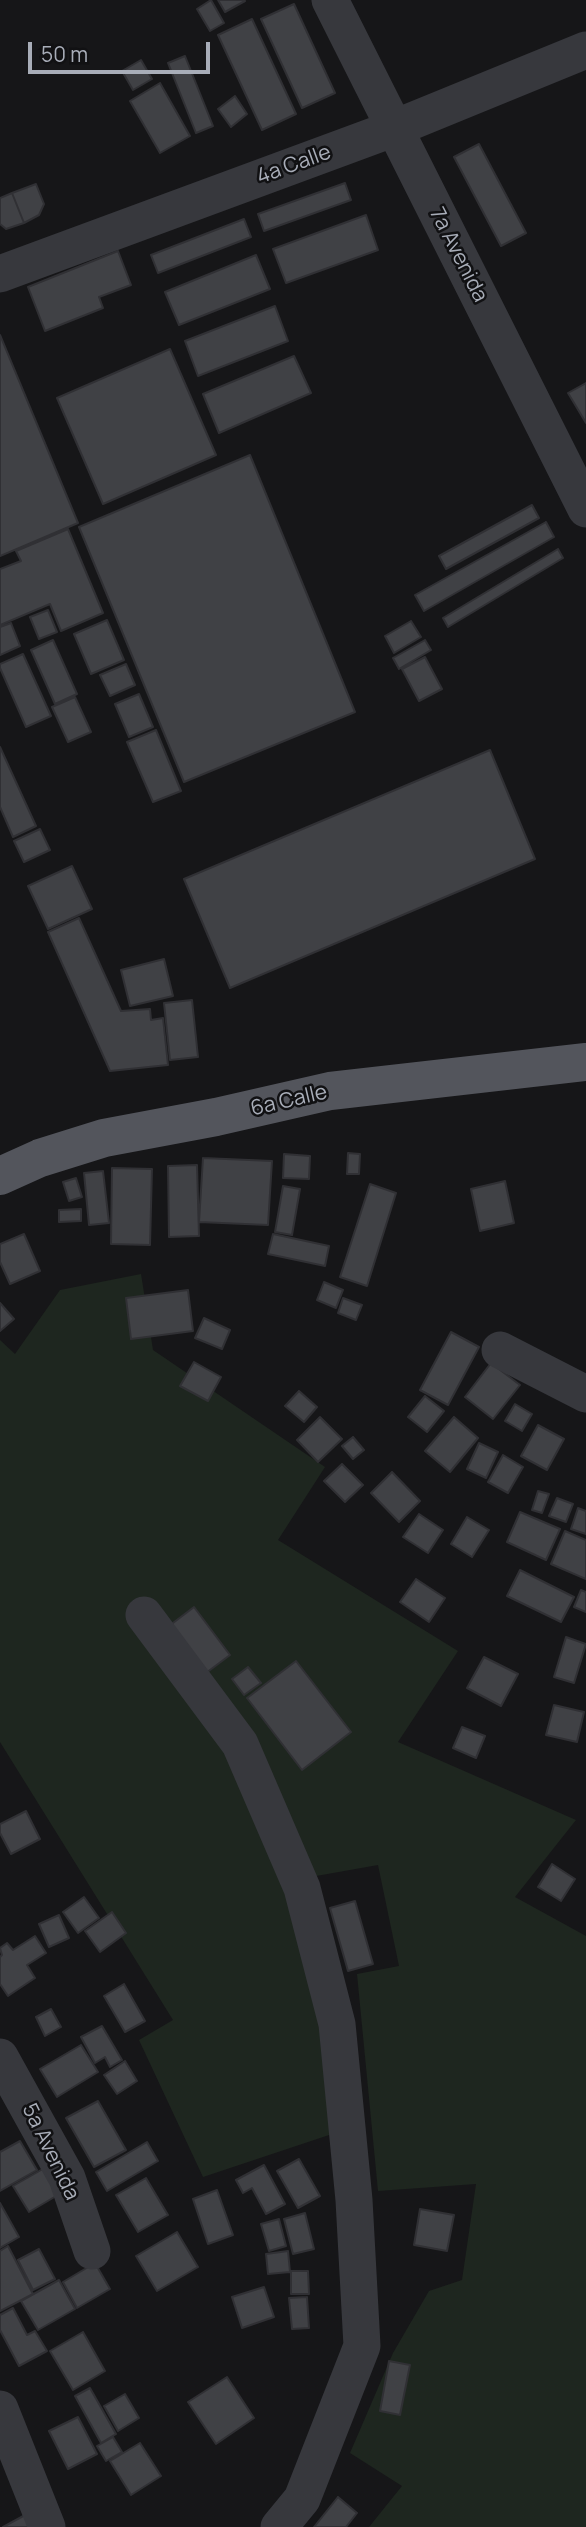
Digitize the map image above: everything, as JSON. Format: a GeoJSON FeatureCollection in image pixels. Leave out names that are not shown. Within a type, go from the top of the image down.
{"type":"FeatureCollection","features":[{"type":"Feature","properties":{"kind":"main road","name":"6a Calle"},"geometry":{"type":"LineString","coordinates":[[0,1176],[40,1158],[104,1138],[216,1117],[330,1091],[586,1062]]}},
{"type":"Feature","properties":{"kind":"street","name":"7a Avenida"},"geometry":{"type":"LineString","coordinates":[[330,0],[586,509]]}},
{"type":"Feature","properties":{"kind":"street","name":"4a Calle"},"geometry":{"type":"LineString","coordinates":[[0,274],[394,128],[586,50]]}},
{"type":"Feature","properties":{"kind":"street"},"geometry":{"type":"LineString","coordinates":[[500,1350],[586,1394]]}},
{"type":"Feature","properties":{"kind":"street"},"geometry":{"type":"LineString","coordinates":[[144,1615],[240,1744],[302,1888],[337,2024],[354,2200],[362,2346],[302,2499],[279,2527]]}},
{"type":"Feature","properties":{"kind":"street","name":"5a Avenida"},"geometry":{"type":"LineString","coordinates":[[0,2057],[67,2178],[92,2251]]}},
{"type":"Feature","properties":{"kind":"street"},"geometry":{"type":"LineString","coordinates":[[0,2409],[47,2527]]}},
{"type":"Feature","properties":{"kind":"shaded area"},"geometry":{"type":"Polygon","coordinates":[[[141,1274],[153,1350],[325,1467],[278,1540],[458,1651],[398,1742],[576,1820],[515,1897],[586,1936],[586,2527],[369,2527],[402,2486],[350,2453],[393,2353],[429,2291],[462,2280],[476,2184],[378,2191],[357,1974],[399,1966],[378,1865],[305,1878],[332,2134],[203,2177],[139,2040],[173,2020],[0,1742],[0,1340],[15,1354],[60,1290],[141,1274]]]}},
{"type":"Feature","properties":{"kind":"building"},"geometry":{"type":"Polygon","coordinates":[[[211,0],[224,23],[210,31],[197,9],[211,0]]]}},
{"type":"Feature","properties":{"kind":"building"},"geometry":{"type":"Polygon","coordinates":[[[218,0],[244,0],[245,1],[225,12],[218,0]]]}},
{"type":"Feature","properties":{"kind":"building"},"geometry":{"type":"Polygon","coordinates":[[[294,4],[335,93],[302,108],[261,19],[294,4]]]}},
{"type":"Feature","properties":{"kind":"building"},"geometry":{"type":"Polygon","coordinates":[[[252,19],[296,114],[262,130],[218,35],[252,19]]]}},
{"type":"Feature","properties":{"kind":"building"},"geometry":{"type":"Polygon","coordinates":[[[185,56],[213,126],[196,133],[168,63],[185,56]]]}},
{"type":"Feature","properties":{"kind":"building"},"geometry":{"type":"Polygon","coordinates":[[[141,60],[152,79],[133,90],[122,71],[141,60]]]}},
{"type":"Feature","properties":{"kind":"building"},"geometry":{"type":"Polygon","coordinates":[[[160,83],[190,136],[160,153],[130,101],[160,83]]]}},
{"type":"Feature","properties":{"kind":"building"},"geometry":{"type":"Polygon","coordinates":[[[235,96],[247,114],[231,127],[218,109],[235,96]]]}},
{"type":"Feature","properties":{"kind":"building"},"geometry":{"type":"Polygon","coordinates":[[[479,144],[526,233],[501,246],[454,157],[479,144]]]}},
{"type":"Feature","properties":{"kind":"building"},"geometry":{"type":"Polygon","coordinates":[[[345,183],[351,200],[264,231],[258,214],[345,183]]]}},
{"type":"Feature","properties":{"kind":"building"},"geometry":{"type":"Polygon","coordinates":[[[36,184],[44,204],[39,215],[24,223],[12,193],[36,184]]]}},
{"type":"Feature","properties":{"kind":"building"},"geometry":{"type":"Polygon","coordinates":[[[12,193],[24,223],[6,229],[0,224],[0,198],[12,193]]]}},
{"type":"Feature","properties":{"kind":"building"},"geometry":{"type":"Polygon","coordinates":[[[366,215],[378,250],[286,283],[273,249],[366,215]]]}},
{"type":"Feature","properties":{"kind":"building"},"geometry":{"type":"Polygon","coordinates":[[[244,219],[251,237],[158,273],[151,255],[244,219]]]}},
{"type":"Feature","properties":{"kind":"building"},"geometry":{"type":"Polygon","coordinates":[[[118,251],[131,285],[99,297],[103,308],[45,331],[28,287],[118,251]]]}},
{"type":"Feature","properties":{"kind":"building"},"geometry":{"type":"Polygon","coordinates":[[[256,255],[270,289],[179,325],[165,292],[256,255]]]}},
{"type":"Feature","properties":{"kind":"building"},"geometry":{"type":"Polygon","coordinates":[[[275,306],[288,341],[198,376],[185,341],[275,306]]]}},
{"type":"Feature","properties":{"kind":"building"},"geometry":{"type":"Polygon","coordinates":[[[0,335],[78,523],[0,556],[0,335]]]}},
{"type":"Feature","properties":{"kind":"building"},"geometry":{"type":"Polygon","coordinates":[[[170,349],[216,455],[103,504],[57,398],[170,349]]]}},
{"type":"Feature","properties":{"kind":"building"},"geometry":{"type":"Polygon","coordinates":[[[294,356],[311,393],[219,433],[203,394],[294,356]]]}},
{"type":"Feature","properties":{"kind":"building"},"geometry":{"type":"Polygon","coordinates":[[[586,383],[586,423],[568,393],[586,383]]]}},
{"type":"Feature","properties":{"kind":"building"},"geometry":{"type":"Polygon","coordinates":[[[250,455],[355,712],[184,782],[79,527],[250,455]]]}},
{"type":"Feature","properties":{"kind":"building"},"geometry":{"type":"Polygon","coordinates":[[[532,505],[539,518],[446,569],[439,556],[532,505]]]}},
{"type":"Feature","properties":{"kind":"building"},"geometry":{"type":"Polygon","coordinates":[[[546,522],[554,537],[424,611],[415,595],[546,522]]]}},
{"type":"Feature","properties":{"kind":"building"},"geometry":{"type":"Polygon","coordinates":[[[68,529],[103,613],[61,631],[50,604],[0,625],[0,569],[21,561],[16,551],[68,529]]]}},
{"type":"Feature","properties":{"kind":"building"},"geometry":{"type":"Polygon","coordinates":[[[558,549],[563,558],[448,627],[443,618],[558,549]]]}},
{"type":"Feature","properties":{"kind":"building"},"geometry":{"type":"Polygon","coordinates":[[[48,610],[57,632],[39,639],[30,617],[48,610]]]}},
{"type":"Feature","properties":{"kind":"building"},"geometry":{"type":"Polygon","coordinates":[[[107,620],[124,660],[91,674],[74,634],[107,620]]]}},
{"type":"Feature","properties":{"kind":"building"},"geometry":{"type":"Polygon","coordinates":[[[411,621],[421,637],[394,653],[385,636],[411,621]]]}},
{"type":"Feature","properties":{"kind":"building"},"geometry":{"type":"Polygon","coordinates":[[[11,623],[20,646],[0,655],[0,627],[11,623]]]}},
{"type":"Feature","properties":{"kind":"building"},"geometry":{"type":"Polygon","coordinates":[[[53,640],[77,694],[55,704],[31,650],[53,640]]]}},
{"type":"Feature","properties":{"kind":"building"},"geometry":{"type":"Polygon","coordinates":[[[425,640],[431,650],[399,669],[393,658],[425,640]]]}},
{"type":"Feature","properties":{"kind":"building"},"geometry":{"type":"Polygon","coordinates":[[[23,654],[51,716],[26,727],[0,668],[0,664],[23,654]]]}},
{"type":"Feature","properties":{"kind":"building"},"geometry":{"type":"Polygon","coordinates":[[[425,657],[442,689],[419,701],[402,669],[425,657]]]}},
{"type":"Feature","properties":{"kind":"building"},"geometry":{"type":"Polygon","coordinates":[[[126,664],[135,685],[110,696],[100,675],[126,664]]]}},
{"type":"Feature","properties":{"kind":"building"},"geometry":{"type":"Polygon","coordinates":[[[139,694],[153,727],[129,737],[115,704],[139,694]]]}},
{"type":"Feature","properties":{"kind":"building"},"geometry":{"type":"Polygon","coordinates":[[[75,697],[91,732],[68,742],[52,707],[75,697]]]}},
{"type":"Feature","properties":{"kind":"building"},"geometry":{"type":"Polygon","coordinates":[[[156,730],[181,791],[153,802],[127,742],[156,730]]]}},
{"type":"Feature","properties":{"kind":"building"},"geometry":{"type":"Polygon","coordinates":[[[0,747],[36,826],[13,837],[0,807],[0,747]]]}},
{"type":"Feature","properties":{"kind":"building"},"geometry":{"type":"Polygon","coordinates":[[[490,750],[535,859],[230,988],[184,879],[490,750]]]}},
{"type":"Feature","properties":{"kind":"building"},"geometry":{"type":"Polygon","coordinates":[[[40,829],[50,850],[24,862],[14,841],[40,829]]]}},
{"type":"Feature","properties":{"kind":"building"},"geometry":{"type":"Polygon","coordinates":[[[72,866],[92,909],[48,929],[28,886],[72,866]]]}},
{"type":"Feature","properties":{"kind":"building"},"geometry":{"type":"Polygon","coordinates":[[[79,918],[121,1011],[150,1009],[151,1020],[163,1018],[168,1065],[110,1071],[48,932],[79,918]]]}},
{"type":"Feature","properties":{"kind":"building"},"geometry":{"type":"Polygon","coordinates":[[[164,959],[173,996],[130,1006],[121,970],[164,959]]]}},
{"type":"Feature","properties":{"kind":"building"},"geometry":{"type":"Polygon","coordinates":[[[192,1000],[198,1057],[170,1060],[164,1003],[192,1000]]]}},
{"type":"Feature","properties":{"kind":"building"},"geometry":{"type":"Polygon","coordinates":[[[348,1153],[360,1154],[359,1174],[347,1174],[348,1153]]]}},
{"type":"Feature","properties":{"kind":"building"},"geometry":{"type":"Polygon","coordinates":[[[284,1154],[310,1156],[309,1179],[283,1178],[284,1154]]]}},
{"type":"Feature","properties":{"kind":"building"},"geometry":{"type":"Polygon","coordinates":[[[203,1158],[272,1161],[268,1225],[199,1222],[203,1158]]]}},
{"type":"Feature","properties":{"kind":"building"},"geometry":{"type":"Polygon","coordinates":[[[197,1165],[199,1236],[169,1237],[168,1166],[197,1165]]]}},
{"type":"Feature","properties":{"kind":"building"},"geometry":{"type":"Polygon","coordinates":[[[112,1168],[152,1169],[150,1245],[111,1244],[112,1168]]]}},
{"type":"Feature","properties":{"kind":"building"},"geometry":{"type":"Polygon","coordinates":[[[103,1171],[109,1223],[89,1225],[84,1173],[103,1171]]]}},
{"type":"Feature","properties":{"kind":"building"},"geometry":{"type":"Polygon","coordinates":[[[76,1178],[82,1197],[69,1201],[63,1182],[76,1178]]]}},
{"type":"Feature","properties":{"kind":"building"},"geometry":{"type":"Polygon","coordinates":[[[505,1181],[514,1223],[480,1231],[471,1189],[505,1181]]]}},
{"type":"Feature","properties":{"kind":"building"},"geometry":{"type":"Polygon","coordinates":[[[370,1184],[396,1193],[367,1286],[340,1277],[370,1184]]]}},
{"type":"Feature","properties":{"kind":"building"},"geometry":{"type":"Polygon","coordinates":[[[283,1186],[300,1189],[292,1235],[275,1232],[283,1186]]]}},
{"type":"Feature","properties":{"kind":"building"},"geometry":{"type":"Polygon","coordinates":[[[81,1209],[81,1221],[59,1222],[59,1210],[81,1209]]]}},
{"type":"Feature","properties":{"kind":"building"},"geometry":{"type":"Polygon","coordinates":[[[24,1234],[40,1271],[10,1284],[0,1262],[0,1244],[24,1234]]]}},
{"type":"Feature","properties":{"kind":"building"},"geometry":{"type":"Polygon","coordinates":[[[273,1234],[329,1246],[325,1266],[268,1254],[273,1234]]]}},
{"type":"Feature","properties":{"kind":"building"},"geometry":{"type":"Polygon","coordinates":[[[324,1282],[343,1290],[336,1308],[317,1300],[324,1282]]]}},
{"type":"Feature","properties":{"kind":"building"},"geometry":{"type":"Polygon","coordinates":[[[188,1290],[193,1331],[131,1339],[126,1298],[188,1290]]]}},
{"type":"Feature","properties":{"kind":"building"},"geometry":{"type":"Polygon","coordinates":[[[343,1298],[362,1305],[356,1320],[338,1313],[343,1298]]]}},
{"type":"Feature","properties":{"kind":"building"},"geometry":{"type":"Polygon","coordinates":[[[0,1303],[14,1319],[0,1331],[0,1303]]]}},
{"type":"Feature","properties":{"kind":"building"},"geometry":{"type":"Polygon","coordinates":[[[204,1318],[230,1330],[222,1349],[195,1338],[204,1318]]]}},
{"type":"Feature","properties":{"kind":"building"},"geometry":{"type":"Polygon","coordinates":[[[451,1332],[479,1347],[448,1405],[420,1390],[451,1332]]]}},
{"type":"Feature","properties":{"kind":"building"},"geometry":{"type":"Polygon","coordinates":[[[194,1362],[221,1377],[208,1401],[180,1386],[194,1362]]]}},
{"type":"Feature","properties":{"kind":"building"},"geometry":{"type":"Polygon","coordinates":[[[491,1363],[520,1385],[493,1419],[465,1397],[491,1363]]]}},
{"type":"Feature","properties":{"kind":"building"},"geometry":{"type":"Polygon","coordinates":[[[299,1391],[317,1407],[304,1422],[285,1406],[299,1391]]]}},
{"type":"Feature","properties":{"kind":"building"},"geometry":{"type":"Polygon","coordinates":[[[425,1396],[444,1411],[427,1432],[408,1417],[425,1396]]]}},
{"type":"Feature","properties":{"kind":"building"},"geometry":{"type":"Polygon","coordinates":[[[515,1404],[532,1414],[522,1431],[505,1421],[515,1404]]]}},
{"type":"Feature","properties":{"kind":"building"},"geometry":{"type":"Polygon","coordinates":[[[320,1417],[342,1439],[318,1462],[297,1440],[320,1417]]]}},
{"type":"Feature","properties":{"kind":"building"},"geometry":{"type":"Polygon","coordinates":[[[454,1417],[478,1438],[450,1472],[425,1451],[454,1417]]]}},
{"type":"Feature","properties":{"kind":"building"},"geometry":{"type":"Polygon","coordinates":[[[538,1425],[564,1439],[547,1470],[521,1456],[538,1425]]]}},
{"type":"Feature","properties":{"kind":"building"},"geometry":{"type":"Polygon","coordinates":[[[353,1437],[364,1450],[353,1459],[342,1446],[353,1437]]]}},
{"type":"Feature","properties":{"kind":"building"},"geometry":{"type":"Polygon","coordinates":[[[479,1443],[498,1452],[486,1478],[467,1469],[479,1443]]]}},
{"type":"Feature","properties":{"kind":"building"},"geometry":{"type":"Polygon","coordinates":[[[503,1455],[523,1467],[508,1493],[488,1482],[503,1455]]]}},
{"type":"Feature","properties":{"kind":"building"},"geometry":{"type":"Polygon","coordinates":[[[342,1464],[363,1485],[345,1502],[324,1481],[342,1464]]]}},
{"type":"Feature","properties":{"kind":"building"},"geometry":{"type":"Polygon","coordinates":[[[392,1472],[420,1501],[399,1522],[371,1493],[392,1472]]]}},
{"type":"Feature","properties":{"kind":"building"},"geometry":{"type":"Polygon","coordinates":[[[538,1491],[549,1494],[542,1513],[532,1510],[538,1491]]]}},
{"type":"Feature","properties":{"kind":"building"},"geometry":{"type":"Polygon","coordinates":[[[557,1498],[573,1504],[566,1522],[549,1516],[557,1498]]]}},
{"type":"Feature","properties":{"kind":"building"},"geometry":{"type":"Polygon","coordinates":[[[578,1508],[586,1511],[586,1534],[571,1529],[578,1508]]]}},
{"type":"Feature","properties":{"kind":"building"},"geometry":{"type":"Polygon","coordinates":[[[520,1512],[560,1529],[546,1560],[507,1542],[520,1512]]]}},
{"type":"Feature","properties":{"kind":"building"},"geometry":{"type":"Polygon","coordinates":[[[419,1514],[443,1530],[428,1553],[403,1537],[419,1514]]]}},
{"type":"Feature","properties":{"kind":"building"},"geometry":{"type":"Polygon","coordinates":[[[467,1517],[489,1530],[472,1557],[451,1544],[467,1517]]]}},
{"type":"Feature","properties":{"kind":"building"},"geometry":{"type":"Polygon","coordinates":[[[565,1531],[586,1540],[586,1579],[551,1564],[565,1531]]]}},
{"type":"Feature","properties":{"kind":"building"},"geometry":{"type":"Polygon","coordinates":[[[520,1570],[574,1597],[561,1622],[507,1596],[520,1570]]]}},
{"type":"Feature","properties":{"kind":"building"},"geometry":{"type":"Polygon","coordinates":[[[416,1579],[445,1598],[429,1622],[400,1602],[416,1579]]]}},
{"type":"Feature","properties":{"kind":"building"},"geometry":{"type":"Polygon","coordinates":[[[581,1590],[586,1592],[586,1612],[574,1607],[581,1590]]]}},
{"type":"Feature","properties":{"kind":"building"},"geometry":{"type":"Polygon","coordinates":[[[194,1607],[230,1655],[206,1673],[169,1626],[194,1607]]]}},
{"type":"Feature","properties":{"kind":"building"},"geometry":{"type":"Polygon","coordinates":[[[566,1637],[586,1644],[574,1683],[554,1677],[566,1637]]]}},
{"type":"Feature","properties":{"kind":"building"},"geometry":{"type":"Polygon","coordinates":[[[484,1657],[518,1674],[501,1706],[467,1688],[484,1657]]]}},
{"type":"Feature","properties":{"kind":"building"},"geometry":{"type":"Polygon","coordinates":[[[296,1661],[351,1732],[302,1770],[247,1698],[296,1661]]]}},
{"type":"Feature","properties":{"kind":"building"},"geometry":{"type":"Polygon","coordinates":[[[248,1667],[261,1683],[244,1695],[232,1679],[248,1667]]]}},
{"type":"Feature","properties":{"kind":"building"},"geometry":{"type":"Polygon","coordinates":[[[554,1705],[584,1712],[577,1742],[546,1735],[554,1705]]]}},
{"type":"Feature","properties":{"kind":"building"},"geometry":{"type":"Polygon","coordinates":[[[462,1727],[485,1736],[476,1758],[453,1748],[462,1727]]]}},
{"type":"Feature","properties":{"kind":"building"},"geometry":{"type":"Polygon","coordinates":[[[26,1811],[40,1839],[11,1854],[0,1833],[0,1824],[26,1811]]]}},
{"type":"Feature","properties":{"kind":"building"},"geometry":{"type":"Polygon","coordinates":[[[552,1864],[575,1879],[561,1901],[538,1887],[552,1864]]]}},
{"type":"Feature","properties":{"kind":"building"},"geometry":{"type":"Polygon","coordinates":[[[84,1897],[99,1918],[78,1933],[63,1912],[84,1897]]]}},
{"type":"Feature","properties":{"kind":"building"},"geometry":{"type":"Polygon","coordinates":[[[355,1901],[373,1964],[348,1971],[330,1908],[355,1901]]]}},
{"type":"Feature","properties":{"kind":"building"},"geometry":{"type":"Polygon","coordinates":[[[112,1912],[126,1933],[100,1952],[85,1931],[112,1912]]]}},
{"type":"Feature","properties":{"kind":"building"},"geometry":{"type":"Polygon","coordinates":[[[59,1915],[69,1938],[49,1947],[39,1924],[59,1915]]]}},
{"type":"Feature","properties":{"kind":"building"},"geometry":{"type":"Polygon","coordinates":[[[35,1936],[46,1953],[27,1965],[35,1978],[8,1996],[0,1984],[0,1948],[7,1943],[13,1950],[35,1936]]]}},
{"type":"Feature","properties":{"kind":"building"},"geometry":{"type":"Polygon","coordinates":[[[124,1984],[145,2021],[125,2032],[104,1996],[124,1984]]]}},
{"type":"Feature","properties":{"kind":"building"},"geometry":{"type":"Polygon","coordinates":[[[51,2009],[61,2027],[45,2036],[36,2017],[51,2009]]]}},
{"type":"Feature","properties":{"kind":"building"},"geometry":{"type":"Polygon","coordinates":[[[102,2026],[122,2060],[110,2067],[105,2057],[95,2063],[81,2037],[102,2026]]]}},
{"type":"Feature","properties":{"kind":"building"},"geometry":{"type":"Polygon","coordinates":[[[81,2045],[98,2072],[57,2097],[40,2069],[81,2045]]]}},
{"type":"Feature","properties":{"kind":"building"},"geometry":{"type":"Polygon","coordinates":[[[125,2061],[137,2081],[117,2094],[104,2075],[125,2061]]]}},
{"type":"Feature","properties":{"kind":"building"},"geometry":{"type":"Polygon","coordinates":[[[98,2101],[126,2150],[94,2167],[66,2118],[98,2101]]]}},
{"type":"Feature","properties":{"kind":"building"},"geometry":{"type":"Polygon","coordinates":[[[20,2141],[37,2170],[0,2191],[0,2152],[20,2141]]]}},
{"type":"Feature","properties":{"kind":"building"},"geometry":{"type":"Polygon","coordinates":[[[147,2142],[158,2161],[107,2191],[96,2172],[147,2142]]]}},
{"type":"Feature","properties":{"kind":"building"},"geometry":{"type":"Polygon","coordinates":[[[299,2159],[320,2196],[298,2208],[277,2171],[299,2159]]]}},
{"type":"Feature","properties":{"kind":"building"},"geometry":{"type":"Polygon","coordinates":[[[264,2165],[285,2204],[266,2214],[252,2188],[243,2193],[236,2180],[264,2165]]]}},
{"type":"Feature","properties":{"kind":"building"},"geometry":{"type":"Polygon","coordinates":[[[48,2166],[63,2192],[29,2212],[13,2186],[48,2166]]]}},
{"type":"Feature","properties":{"kind":"building"},"geometry":{"type":"Polygon","coordinates":[[[146,2178],[168,2215],[138,2232],[116,2195],[146,2178]]]}},
{"type":"Feature","properties":{"kind":"building"},"geometry":{"type":"Polygon","coordinates":[[[217,2190],[233,2235],[208,2244],[193,2199],[217,2190]]]}},
{"type":"Feature","properties":{"kind":"building"},"geometry":{"type":"Polygon","coordinates":[[[0,2203],[19,2237],[0,2248],[0,2203]]]}},
{"type":"Feature","properties":{"kind":"building"},"geometry":{"type":"Polygon","coordinates":[[[420,2209],[454,2215],[447,2251],[414,2245],[420,2209]]]}},
{"type":"Feature","properties":{"kind":"building"},"geometry":{"type":"Polygon","coordinates":[[[305,2213],[314,2249],[293,2254],[284,2219],[305,2213]]]}},
{"type":"Feature","properties":{"kind":"building"},"geometry":{"type":"Polygon","coordinates":[[[279,2219],[286,2246],[269,2251],[261,2224],[279,2219]]]}},
{"type":"Feature","properties":{"kind":"building"},"geometry":{"type":"Polygon","coordinates":[[[177,2232],[198,2267],[157,2291],[136,2256],[177,2232]]]}},
{"type":"Feature","properties":{"kind":"building"},"geometry":{"type":"Polygon","coordinates":[[[8,2246],[33,2294],[0,2311],[0,2251],[8,2246]]]}},
{"type":"Feature","properties":{"kind":"building"},"geometry":{"type":"Polygon","coordinates":[[[39,2249],[55,2279],[33,2290],[18,2260],[39,2249]]]}},
{"type":"Feature","properties":{"kind":"building"},"geometry":{"type":"Polygon","coordinates":[[[288,2251],[290,2272],[268,2274],[266,2254],[288,2251]]]}},
{"type":"Feature","properties":{"kind":"building"},"geometry":{"type":"Polygon","coordinates":[[[95,2263],[110,2289],[77,2308],[63,2282],[95,2263]]]}},
{"type":"Feature","properties":{"kind":"building"},"geometry":{"type":"Polygon","coordinates":[[[291,2271],[308,2271],[309,2294],[291,2294],[291,2271]]]}},
{"type":"Feature","properties":{"kind":"building"},"geometry":{"type":"Polygon","coordinates":[[[59,2280],[75,2309],[38,2330],[21,2301],[59,2280]]]}},
{"type":"Feature","properties":{"kind":"building"},"geometry":{"type":"Polygon","coordinates":[[[264,2287],[274,2317],[242,2328],[232,2297],[264,2287]]]}},
{"type":"Feature","properties":{"kind":"building"},"geometry":{"type":"Polygon","coordinates":[[[307,2297],[309,2328],[292,2329],[289,2298],[307,2297]]]}},
{"type":"Feature","properties":{"kind":"building"},"geometry":{"type":"Polygon","coordinates":[[[13,2308],[27,2335],[35,2331],[47,2351],[19,2366],[0,2330],[0,2315],[13,2308]]]}},
{"type":"Feature","properties":{"kind":"building"},"geometry":{"type":"Polygon","coordinates":[[[83,2332],[105,2371],[73,2390],[50,2351],[83,2332]]]}},
{"type":"Feature","properties":{"kind":"building"},"geometry":{"type":"Polygon","coordinates":[[[389,2361],[410,2365],[400,2415],[380,2411],[389,2361]]]}},
{"type":"Feature","properties":{"kind":"building"},"geometry":{"type":"Polygon","coordinates":[[[227,2377],[254,2418],[216,2444],[188,2402],[227,2377]]]}},
{"type":"Feature","properties":{"kind":"building"},"geometry":{"type":"Polygon","coordinates":[[[90,2388],[116,2434],[101,2443],[75,2396],[90,2388]]]}},
{"type":"Feature","properties":{"kind":"building"},"geometry":{"type":"Polygon","coordinates":[[[125,2394],[139,2418],[118,2431],[104,2406],[125,2394]]]}},
{"type":"Feature","properties":{"kind":"building"},"geometry":{"type":"Polygon","coordinates":[[[78,2417],[97,2454],[68,2469],[49,2431],[78,2417]]]}},
{"type":"Feature","properties":{"kind":"building"},"geometry":{"type":"Polygon","coordinates":[[[113,2437],[122,2452],[106,2461],[97,2446],[113,2437]]]}},
{"type":"Feature","properties":{"kind":"building"},"geometry":{"type":"Polygon","coordinates":[[[140,2443],[161,2476],[131,2495],[110,2461],[140,2443]]]}},
{"type":"Feature","properties":{"kind":"building"},"geometry":{"type":"Polygon","coordinates":[[[338,2497],[357,2513],[346,2527],[314,2527],[338,2497]]]}},
{"type":"Feature","properties":{"kind":"building"},"geometry":{"type":"Polygon","coordinates":[[[27,2514],[34,2527],[3,2527],[27,2514]]]}}]}
